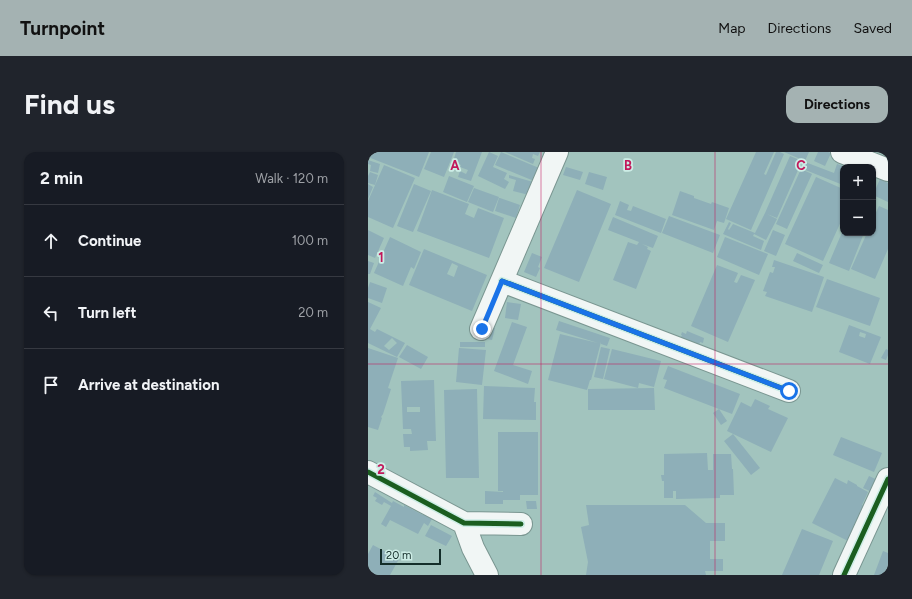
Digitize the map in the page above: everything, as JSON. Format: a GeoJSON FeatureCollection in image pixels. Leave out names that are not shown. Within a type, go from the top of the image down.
{"type":"FeatureCollection","features":[{"type":"Feature","properties":{"kind":"street"},"geometry":{"type":"LineString","coordinates":[[482,329],[557,152]]}},
{"type":"Feature","properties":{"kind":"street"},"geometry":{"type":"LineString","coordinates":[[842,152],[888,170]]}},
{"type":"Feature","properties":{"kind":"street"},"geometry":{"type":"LineString","coordinates":[[502,281],[789,391]]}},
{"type":"Feature","properties":{"kind":"street"},"geometry":{"type":"LineString","coordinates":[[368,472],[464,523],[521,524]]}},
{"type":"Feature","properties":{"kind":"street"},"geometry":{"type":"LineString","coordinates":[[844,575],[888,479]]}},
{"type":"Feature","properties":{"kind":"street"},"geometry":{"type":"LineString","coordinates":[[464,523],[473,548],[487,575]]}},
{"type":"Feature","properties":{"kind":"building"},"geometry":{"type":"Polygon","coordinates":[[[368,152],[429,152],[419,177],[368,157],[368,152]]]}},
{"type":"Feature","properties":{"kind":"building"},"geometry":{"type":"Polygon","coordinates":[[[431,152],[454,152],[444,177],[424,169],[431,152]]]}},
{"type":"Feature","properties":{"kind":"building"},"geometry":{"type":"Polygon","coordinates":[[[456,152],[482,152],[471,181],[458,177],[460,171],[466,174],[468,170],[453,162],[456,152]]]}},
{"type":"Feature","properties":{"kind":"building"},"geometry":{"type":"Polygon","coordinates":[[[489,152],[498,156],[493,167],[507,173],[504,179],[509,182],[505,189],[478,176],[489,152]]]}},
{"type":"Feature","properties":{"kind":"building"},"geometry":{"type":"Polygon","coordinates":[[[501,152],[539,168],[534,181],[495,165],[501,152]]]}},
{"type":"Feature","properties":{"kind":"building"},"geometry":{"type":"Polygon","coordinates":[[[505,152],[540,152],[538,156],[533,154],[532,158],[535,159],[533,164],[505,152]]]}},
{"type":"Feature","properties":{"kind":"building"},"geometry":{"type":"Polygon","coordinates":[[[756,152],[774,152],[764,174],[766,175],[776,152],[784,154],[751,230],[726,219],[756,152]]]}},
{"type":"Feature","properties":{"kind":"building"},"geometry":{"type":"Polygon","coordinates":[[[784,152],[809,152],[805,161],[784,152]]]}},
{"type":"Feature","properties":{"kind":"building"},"geometry":{"type":"Polygon","coordinates":[[[818,152],[831,153],[825,166],[814,161],[818,152]]]}},
{"type":"Feature","properties":{"kind":"building"},"geometry":{"type":"Polygon","coordinates":[[[790,156],[802,161],[777,218],[767,214],[777,219],[766,240],[754,234],[753,236],[764,241],[761,250],[723,234],[729,222],[731,223],[728,229],[729,230],[733,224],[755,233],[790,156]]]}},
{"type":"Feature","properties":{"kind":"building"},"geometry":{"type":"Polygon","coordinates":[[[368,160],[380,164],[378,173],[370,171],[371,165],[368,164],[368,160]]]}},
{"type":"Feature","properties":{"kind":"building"},"geometry":{"type":"Polygon","coordinates":[[[805,162],[834,173],[837,164],[840,165],[840,184],[803,169],[805,162]]]}},
{"type":"Feature","properties":{"kind":"building"},"geometry":{"type":"Polygon","coordinates":[[[384,165],[415,178],[393,228],[368,217],[368,201],[384,165]]]}},
{"type":"Feature","properties":{"kind":"building"},"geometry":{"type":"Polygon","coordinates":[[[566,167],[583,172],[580,180],[563,175],[566,167]]]}},
{"type":"Feature","properties":{"kind":"building"},"geometry":{"type":"Polygon","coordinates":[[[801,169],[812,174],[787,229],[776,224],[801,169]]]}},
{"type":"Feature","properties":{"kind":"building"},"geometry":{"type":"Polygon","coordinates":[[[370,172],[378,175],[375,185],[368,183],[368,176],[370,172]]]}},
{"type":"Feature","properties":{"kind":"building"},"geometry":{"type":"Polygon","coordinates":[[[589,172],[607,177],[603,190],[585,184],[589,172]]]}},
{"type":"Feature","properties":{"kind":"building"},"geometry":{"type":"Polygon","coordinates":[[[509,175],[533,182],[529,195],[513,191],[516,180],[509,178],[509,175]]]}},
{"type":"Feature","properties":{"kind":"building"},"geometry":{"type":"Polygon","coordinates":[[[449,176],[474,186],[467,202],[443,192],[449,176]]]}},
{"type":"Feature","properties":{"kind":"building"},"geometry":{"type":"Polygon","coordinates":[[[816,177],[840,188],[840,224],[823,261],[785,244],[816,177]]]}},
{"type":"Feature","properties":{"kind":"building"},"geometry":{"type":"Polygon","coordinates":[[[880,179],[888,183],[888,202],[876,196],[876,188],[880,179]]]}},
{"type":"Feature","properties":{"kind":"building"},"geometry":{"type":"Polygon","coordinates":[[[368,184],[373,187],[368,199],[368,184]]]}},
{"type":"Feature","properties":{"kind":"building"},"geometry":{"type":"Polygon","coordinates":[[[414,184],[431,191],[413,232],[397,226],[414,184]]]}},
{"type":"Feature","properties":{"kind":"building"},"geometry":{"type":"Polygon","coordinates":[[[474,188],[499,197],[493,212],[468,202],[474,188]]]}},
{"type":"Feature","properties":{"kind":"building"},"geometry":{"type":"Polygon","coordinates":[[[432,190],[469,204],[465,214],[474,218],[478,208],[504,218],[489,258],[417,231],[432,190]]]}},
{"type":"Feature","properties":{"kind":"building"},"geometry":{"type":"Polygon","coordinates":[[[577,190],[611,204],[579,282],[544,268],[577,190]]]}},
{"type":"Feature","properties":{"kind":"building"},"geometry":{"type":"Polygon","coordinates":[[[680,191],[711,204],[712,202],[729,208],[724,223],[717,221],[714,230],[672,215],[680,191]]]}},
{"type":"Feature","properties":{"kind":"building"},"geometry":{"type":"Polygon","coordinates":[[[499,198],[520,205],[516,218],[495,211],[499,198]]]}},
{"type":"Feature","properties":{"kind":"building"},"geometry":{"type":"Polygon","coordinates":[[[620,201],[629,205],[627,210],[631,211],[633,206],[666,219],[661,233],[615,215],[620,201]]]}},
{"type":"Feature","properties":{"kind":"building"},"geometry":{"type":"Polygon","coordinates":[[[879,206],[888,210],[888,249],[875,279],[851,269],[866,236],[876,236],[876,212],[879,206]]]}},
{"type":"Feature","properties":{"kind":"building"},"geometry":{"type":"Polygon","coordinates":[[[669,216],[720,235],[713,253],[662,233],[669,216]]]}},
{"type":"Feature","properties":{"kind":"building"},"geometry":{"type":"Polygon","coordinates":[[[613,217],[658,236],[653,248],[642,244],[648,247],[647,249],[651,251],[636,289],[613,280],[628,242],[637,245],[639,242],[608,230],[613,217]]]}},
{"type":"Feature","properties":{"kind":"building"},"geometry":{"type":"Polygon","coordinates":[[[368,230],[384,238],[375,258],[368,255],[368,230]]]}},
{"type":"Feature","properties":{"kind":"building"},"geometry":{"type":"Polygon","coordinates":[[[773,230],[785,235],[776,256],[764,251],[773,230]]]}},
{"type":"Feature","properties":{"kind":"building"},"geometry":{"type":"Polygon","coordinates":[[[840,236],[863,236],[849,271],[829,263],[840,236]]]}},
{"type":"Feature","properties":{"kind":"building"},"geometry":{"type":"Polygon","coordinates":[[[390,237],[421,252],[414,269],[411,267],[403,286],[374,273],[390,237]]]}},
{"type":"Feature","properties":{"kind":"building"},"geometry":{"type":"Polygon","coordinates":[[[725,237],[768,254],[759,275],[717,257],[725,237]]]}},
{"type":"Feature","properties":{"kind":"building"},"geometry":{"type":"Polygon","coordinates":[[[424,249],[487,275],[472,311],[409,285],[424,249]],[[452,263],[447,274],[454,277],[458,266],[452,263]]]}},
{"type":"Feature","properties":{"kind":"building"},"geometry":{"type":"Polygon","coordinates":[[[532,253],[542,257],[538,267],[540,268],[536,277],[524,272],[532,253]]]}},
{"type":"Feature","properties":{"kind":"building"},"geometry":{"type":"Polygon","coordinates":[[[797,253],[823,265],[819,273],[793,261],[797,253]]]}},
{"type":"Feature","properties":{"kind":"building"},"geometry":{"type":"Polygon","coordinates":[[[774,260],[824,277],[812,312],[765,296],[767,292],[763,291],[770,272],[773,273],[775,267],[772,267],[774,260]]]}},
{"type":"Feature","properties":{"kind":"building"},"geometry":{"type":"Polygon","coordinates":[[[368,261],[374,263],[370,274],[368,274],[368,261]]]}},
{"type":"Feature","properties":{"kind":"building"},"geometry":{"type":"Polygon","coordinates":[[[717,265],[738,273],[734,282],[737,283],[741,275],[755,280],[728,342],[691,326],[717,265]]]}},
{"type":"Feature","properties":{"kind":"building"},"geometry":{"type":"Polygon","coordinates":[[[827,279],[880,298],[870,326],[816,307],[827,279]]]}},
{"type":"Feature","properties":{"kind":"building"},"geometry":{"type":"Polygon","coordinates":[[[370,282],[387,288],[382,303],[368,298],[368,288],[370,282]]]}},
{"type":"Feature","properties":{"kind":"building"},"geometry":{"type":"Polygon","coordinates":[[[368,302],[381,308],[370,329],[375,332],[377,329],[405,343],[397,357],[368,343],[368,302]],[[392,338],[384,346],[389,350],[397,343],[392,338]]]}},
{"type":"Feature","properties":{"kind":"building"},"geometry":{"type":"Polygon","coordinates":[[[507,302],[521,304],[518,320],[505,318],[507,302]]]}},
{"type":"Feature","properties":{"kind":"building"},"geometry":{"type":"Polygon","coordinates":[[[559,321],[610,338],[607,346],[601,344],[601,342],[587,390],[548,380],[560,334],[598,343],[556,330],[559,321]]]}},
{"type":"Feature","properties":{"kind":"building"},"geometry":{"type":"Polygon","coordinates":[[[512,322],[527,327],[513,365],[532,371],[528,384],[494,371],[512,322]]]}},
{"type":"Feature","properties":{"kind":"building"},"geometry":{"type":"Polygon","coordinates":[[[849,325],[881,337],[870,364],[839,352],[849,325]],[[860,332],[859,336],[865,338],[866,334],[860,332]]]}},
{"type":"Feature","properties":{"kind":"building"},"geometry":{"type":"Polygon","coordinates":[[[484,326],[495,328],[492,340],[481,338],[484,326]]]}},
{"type":"Feature","properties":{"kind":"building"},"geometry":{"type":"Polygon","coordinates":[[[687,331],[704,338],[703,343],[700,342],[698,348],[679,341],[682,332],[686,334],[687,331]]]}},
{"type":"Feature","properties":{"kind":"building"},"geometry":{"type":"Polygon","coordinates":[[[460,342],[485,342],[485,347],[460,347],[460,342]]]}},
{"type":"Feature","properties":{"kind":"building"},"geometry":{"type":"Polygon","coordinates":[[[407,345],[428,357],[421,369],[399,357],[407,345]]]}},
{"type":"Feature","properties":{"kind":"building"},"geometry":{"type":"Polygon","coordinates":[[[601,347],[610,349],[603,379],[594,377],[601,347]]]}},
{"type":"Feature","properties":{"kind":"building"},"geometry":{"type":"Polygon","coordinates":[[[368,348],[398,358],[388,388],[391,389],[378,430],[368,427],[368,348]]]}},
{"type":"Feature","properties":{"kind":"building"},"geometry":{"type":"Polygon","coordinates":[[[459,348],[486,350],[482,385],[456,382],[459,348]]]}},
{"type":"Feature","properties":{"kind":"building"},"geometry":{"type":"Polygon","coordinates":[[[612,349],[661,361],[654,387],[639,383],[638,388],[604,379],[612,349]]]}},
{"type":"Feature","properties":{"kind":"building"},"geometry":{"type":"Polygon","coordinates":[[[886,349],[888,350],[888,355],[886,360],[881,358],[886,349]]]}},
{"type":"Feature","properties":{"kind":"building"},"geometry":{"type":"Polygon","coordinates":[[[668,366],[740,394],[732,414],[664,388],[667,380],[663,379],[668,366]]]}},
{"type":"Feature","properties":{"kind":"building"},"geometry":{"type":"Polygon","coordinates":[[[434,380],[436,441],[427,441],[428,450],[410,451],[410,447],[404,447],[403,434],[412,434],[411,429],[403,429],[401,381],[434,380]],[[407,407],[407,412],[420,412],[420,407],[407,407]]]}},
{"type":"Feature","properties":{"kind":"building"},"geometry":{"type":"Polygon","coordinates":[[[484,386],[535,388],[534,402],[536,402],[536,420],[483,419],[484,386]]]}},
{"type":"Feature","properties":{"kind":"building"},"geometry":{"type":"Polygon","coordinates":[[[654,388],[655,410],[588,410],[588,389],[654,388]]]}},
{"type":"Feature","properties":{"kind":"building"},"geometry":{"type":"Polygon","coordinates":[[[477,389],[479,478],[446,478],[444,390],[477,389]]]}},
{"type":"Feature","properties":{"kind":"building"},"geometry":{"type":"Polygon","coordinates":[[[755,399],[770,406],[768,409],[788,418],[771,452],[727,431],[741,402],[751,407],[755,399]]]}},
{"type":"Feature","properties":{"kind":"building"},"geometry":{"type":"Polygon","coordinates":[[[719,409],[727,421],[721,425],[713,413],[719,409]]]}},
{"type":"Feature","properties":{"kind":"building"},"geometry":{"type":"Polygon","coordinates":[[[498,432],[538,432],[538,495],[520,495],[520,500],[503,500],[503,504],[485,504],[485,491],[503,492],[498,491],[498,432]]]}},
{"type":"Feature","properties":{"kind":"building"},"geometry":{"type":"Polygon","coordinates":[[[733,434],[760,468],[751,475],[724,441],[733,434]]]}},
{"type":"Feature","properties":{"kind":"building"},"geometry":{"type":"Polygon","coordinates":[[[841,437],[882,453],[874,472],[833,455],[841,437]]]}},
{"type":"Feature","properties":{"kind":"building"},"geometry":{"type":"Polygon","coordinates":[[[707,453],[708,470],[713,470],[713,454],[731,454],[734,495],[720,495],[720,498],[676,499],[676,491],[673,491],[673,498],[664,498],[664,481],[662,481],[661,475],[664,475],[664,454],[707,453]]]}},
{"type":"Feature","properties":{"kind":"building"},"geometry":{"type":"Polygon","coordinates":[[[869,476],[884,483],[872,492],[863,488],[869,476]]]}},
{"type":"Feature","properties":{"kind":"building"},"geometry":{"type":"Polygon","coordinates":[[[835,478],[847,484],[848,480],[868,492],[862,505],[865,506],[848,541],[812,523],[835,478]]]}},
{"type":"Feature","properties":{"kind":"building"},"geometry":{"type":"Polygon","coordinates":[[[375,492],[392,503],[393,501],[423,515],[425,513],[433,517],[428,526],[424,523],[418,534],[390,520],[386,527],[381,524],[391,506],[384,502],[382,505],[375,501],[377,498],[373,496],[375,492]]]}},
{"type":"Feature","properties":{"kind":"building"},"geometry":{"type":"Polygon","coordinates":[[[526,501],[536,501],[537,509],[527,509],[526,501]]]}},
{"type":"Feature","properties":{"kind":"building"},"geometry":{"type":"Polygon","coordinates":[[[586,505],[685,505],[706,523],[725,523],[725,541],[710,541],[710,559],[723,559],[723,571],[705,571],[706,575],[586,575],[588,562],[581,527],[589,525],[586,505]]]}},
{"type":"Feature","properties":{"kind":"building"},"geometry":{"type":"Polygon","coordinates":[[[431,525],[452,536],[446,546],[425,536],[431,525]]]}},
{"type":"Feature","properties":{"kind":"building"},"geometry":{"type":"Polygon","coordinates":[[[802,529],[833,541],[819,575],[782,575],[802,529]]]}},
{"type":"Feature","properties":{"kind":"building"},"geometry":{"type":"Polygon","coordinates":[[[373,545],[399,559],[390,575],[368,575],[368,554],[373,545]]]}},
{"type":"Feature","properties":{"kind":"building"},"geometry":{"type":"Polygon","coordinates":[[[883,551],[888,553],[888,575],[874,575],[883,551]]]}},
{"type":"Feature","properties":{"kind":"cycle path"},"geometry":{"type":"LineString","coordinates":[[502,281],[789,391]]}},
{"type":"Feature","properties":{"kind":"cycle path"},"geometry":{"type":"LineString","coordinates":[[368,472],[464,523],[521,524]]}},
{"type":"Feature","properties":{"kind":"cycle path"},"geometry":{"type":"LineString","coordinates":[[844,575],[888,479]]}},
{"type":"Feature","properties":{"kind":"route"},"geometry":{"type":"LineString","coordinates":[[482,329],[502,281],[789,391]]}}]}
